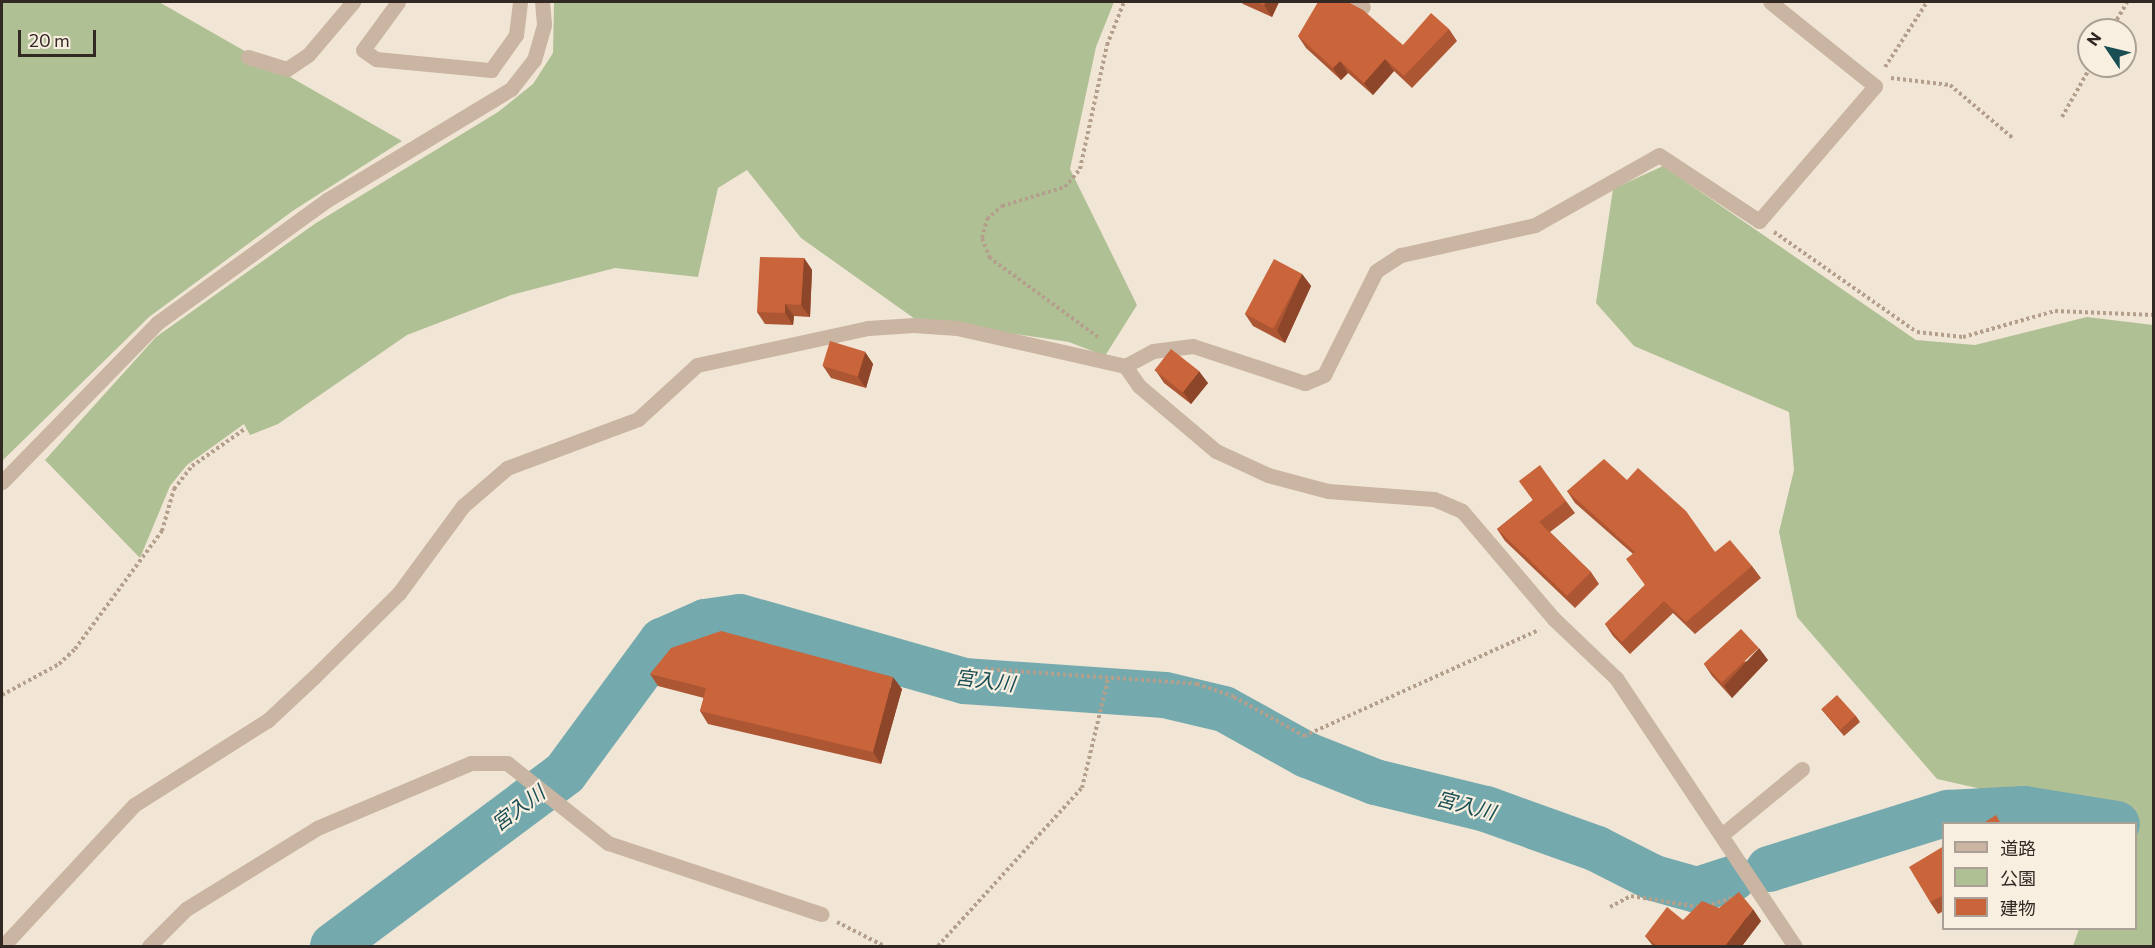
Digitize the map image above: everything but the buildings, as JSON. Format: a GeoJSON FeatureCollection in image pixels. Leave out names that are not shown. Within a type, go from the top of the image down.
{"type":"FeatureCollection","features":[{"type":"Feature","properties":{"kind":"street"},"geometry":{"type":"LineString","coordinates":[[248,57],[287,69],[308,55],[353,2]]}},
{"type":"Feature","properties":{"kind":"street"},"geometry":{"type":"LineString","coordinates":[[398,2],[363,50],[376,59],[491,70],[516,35],[520,2]]}},
{"type":"Feature","properties":{"kind":"street"},"geometry":{"type":"LineString","coordinates":[[2,482],[157,323],[327,201],[511,89],[534,60],[544,24],[542,2]]}},
{"type":"Feature","properties":{"kind":"street"},"geometry":{"type":"LineString","coordinates":[[1125,366],[1153,351],[1193,346],[1305,383],[1324,375],[1376,271],[1401,255],[1535,225],[1659,155],[1759,221],[1875,87],[1770,2]]}},
{"type":"Feature","properties":{"kind":"street"},"geometry":{"type":"LineString","coordinates":[[8,946],[134,805],[268,720],[314,678],[399,593],[463,506],[507,468],[638,419],[697,365],[868,328],[914,325],[957,328],[1125,366],[1140,386],[1216,451],[1268,475],[1328,491],[1434,499],[1462,511],[1554,619],[1616,678],[1724,833],[1795,946]]}},
{"type":"Feature","properties":{"kind":"street"},"geometry":{"type":"LineString","coordinates":[[149,946],[186,909],[317,828],[471,763],[507,763],[530,777],[558,805],[609,843],[821,914]]}},
{"type":"Feature","properties":{"kind":"street"},"geometry":{"type":"LineString","coordinates":[[1724,833],[1802,769]]}},
{"type":"Feature","properties":{"kind":"path"},"geometry":{"type":"LineString","coordinates":[[1124,2],[1107,45],[1080,169],[1065,187],[1002,206],[987,219],[982,238],[990,258],[1100,339],[1125,366]]}},
{"type":"Feature","properties":{"kind":"path"},"geometry":{"type":"LineString","coordinates":[[1928,2],[1880,77],[1950,85],[2014,139]]}},
{"type":"Feature","properties":{"kind":"path"},"geometry":{"type":"LineString","coordinates":[[2118,18],[2127,2]]}},
{"type":"Feature","properties":{"kind":"path"},"geometry":{"type":"LineString","coordinates":[[2062,117],[2084,78]]}},
{"type":"Feature","properties":{"kind":"path"},"geometry":{"type":"LineString","coordinates":[[1759,221],[1917,332],[1963,337],[2055,311],[2154,315]]}},
{"type":"Feature","properties":{"kind":"path"},"geometry":{"type":"LineString","coordinates":[[2,695],[59,664],[75,649],[162,531],[174,489],[192,466],[246,428]]}},
{"type":"Feature","properties":{"kind":"path"},"geometry":{"type":"LineString","coordinates":[[985,669],[1197,684],[1234,697],[1304,736],[1354,710],[1443,677],[1554,619]]}},
{"type":"Feature","properties":{"kind":"path"},"geometry":{"type":"LineString","coordinates":[[938,946],[1082,788],[1104,705],[1108,679]]}},
{"type":"Feature","properties":{"kind":"path"},"geometry":{"type":"LineString","coordinates":[[1610,907],[1631,896],[1703,907],[1758,886]]}},
{"type":"Feature","properties":{"kind":"path"},"geometry":{"type":"LineString","coordinates":[[821,914],[884,946]]}},
{"type":"Feature","properties":{"kind":"green space"},"geometry":{"type":"Polygon","coordinates":[[[2,2],[159,2],[402,141],[294,210],[149,317],[2,461],[2,2]]]}},
{"type":"Feature","properties":{"kind":"green space"},"geometry":{"type":"Polygon","coordinates":[[[554,2],[1114,2],[1096,47],[1070,169],[1137,305],[1105,356],[1069,342],[915,319],[801,238],[747,170],[718,188],[698,277],[615,268],[511,295],[407,335],[278,424],[250,435],[244,424],[187,465],[170,486],[140,558],[45,460],[156,337],[316,223],[498,112],[533,84],[553,53],[554,2]]]}},
{"type":"Feature","properties":{"kind":"green space"},"geometry":{"type":"Polygon","coordinates":[[[1663,166],[1916,340],[1975,345],[2087,317],[2153,325],[2153,946],[2073,946],[2079,930],[2137,930],[2137,822],[2061,822],[2049,804],[1937,779],[1797,617],[1779,532],[1794,470],[1789,412],[1634,346],[1596,303],[1613,189],[1663,166]]]}},
{"type":"Feature","properties":{"kind":"waterway","name":"宮入川"},"geometry":{"type":"LineString","coordinates":[[333,946],[565,773],[662,641],[705,622],[740,617],[964,681],[1165,695],[1224,709],[1307,755],[1375,782],[1486,809],[1597,849],[1654,878],[1697,890],[1733,878]]}},
{"type":"Feature","properties":{"kind":"waterway","name":"宮入川"},"geometry":{"type":"LineString","coordinates":[[1769,869],[1948,813],[2024,809],[2105,822]]}}]}
